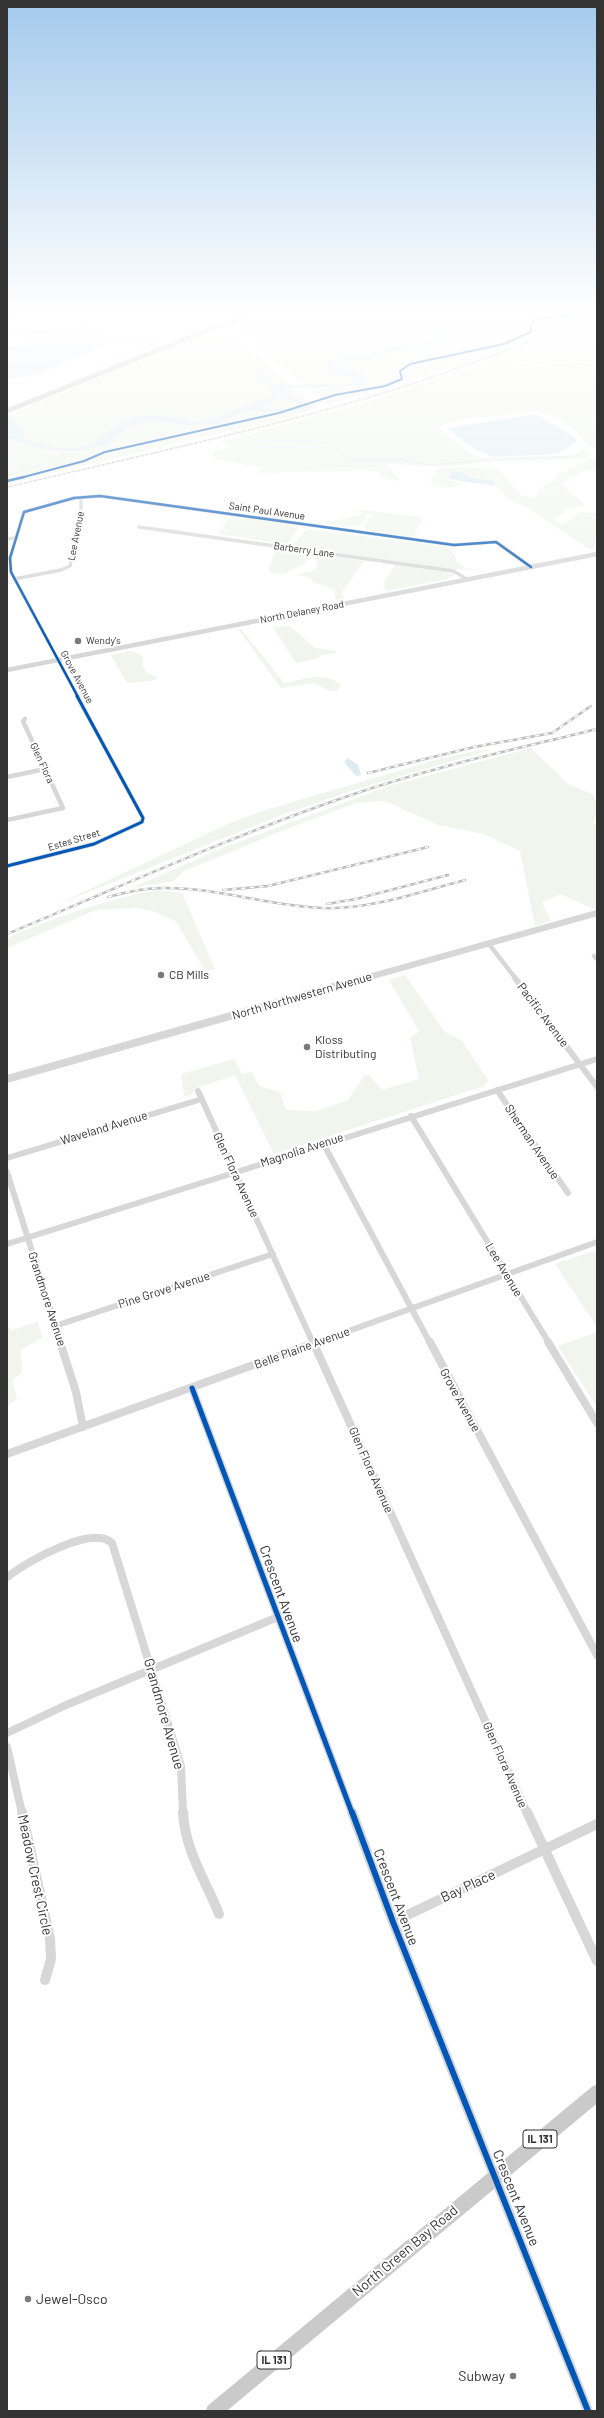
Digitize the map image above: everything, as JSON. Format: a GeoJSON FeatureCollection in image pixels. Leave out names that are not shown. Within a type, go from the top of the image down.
{"type":"FeatureCollection","features":[{"type":"Feature","properties":{"kind":"main road","name":"North Green Bay Road"},"geometry":{"type":"LineString","coordinates":[[214,2411],[495,2176],[597,2093]]}},
{"type":"Feature","properties":{"kind":"street","name":"Saint Paul Avenue"},"geometry":{"type":"LineString","coordinates":[[15,538],[24,512],[80,497],[110,498],[454,545],[496,542],[531,567]]}},
{"type":"Feature","properties":{"kind":"street","name":"Lee Avenue"},"geometry":{"type":"LineString","coordinates":[[14,579],[69,567],[80,514],[82,501],[80,497]]}},
{"type":"Feature","properties":{"kind":"street","name":"Barberry Lane"},"geometry":{"type":"LineString","coordinates":[[139,527],[453,571],[467,579]]}},
{"type":"Feature","properties":{"kind":"street"},"geometry":{"type":"LineString","coordinates":[[7,539],[15,538]]}},
{"type":"Feature","properties":{"kind":"street","name":"Grove Avenue"},"geometry":{"type":"LineString","coordinates":[[15,538],[10,562],[14,579],[143,818],[142,822]]}},
{"type":"Feature","properties":{"kind":"street","name":"North Delaney Road"},"geometry":{"type":"LineString","coordinates":[[7,670],[597,554]]}},
{"type":"Feature","properties":{"kind":"street","name":"Glen Flora"},"geometry":{"type":"LineString","coordinates":[[7,820],[63,808],[23,721],[25,719]]}},
{"type":"Feature","properties":{"kind":"street"},"geometry":{"type":"LineString","coordinates":[[7,777],[45,769]]}},
{"type":"Feature","properties":{"kind":"street","name":"Estes Street"},"geometry":{"type":"LineString","coordinates":[[7,866],[89,846],[128,830],[142,822]]}},
{"type":"Feature","properties":{"kind":"street","name":"North Northwestern Avenue"},"geometry":{"type":"LineString","coordinates":[[7,1079],[597,913]]}},
{"type":"Feature","properties":{"kind":"street","name":"Pacific Avenue"},"geometry":{"type":"LineString","coordinates":[[489,944],[597,1087]]}},
{"type":"Feature","properties":{"kind":"street","name":"Magnolia Avenue"},"geometry":{"type":"LineString","coordinates":[[7,1244],[324,1143],[597,1059]]}},
{"type":"Feature","properties":{"kind":"street","name":"Sherman Avenue"},"geometry":{"type":"LineString","coordinates":[[497,1090],[568,1193]]}},
{"type":"Feature","properties":{"kind":"street","name":"Glen Flora Avenue"},"geometry":{"type":"LineString","coordinates":[[198,1091],[544,1850],[597,1961]]}},
{"type":"Feature","properties":{"kind":"street","name":"Waveland Avenue"},"geometry":{"type":"LineString","coordinates":[[7,1158],[202,1099]]}},
{"type":"Feature","properties":{"kind":"street","name":"Lee Avenue"},"geometry":{"type":"LineString","coordinates":[[411,1116],[597,1423]]}},
{"type":"Feature","properties":{"kind":"street","name":"Grove Avenue"},"geometry":{"type":"LineString","coordinates":[[324,1143],[410,1309],[597,1655]]}},
{"type":"Feature","properties":{"kind":"street","name":"Grandmore Avenue"},"geometry":{"type":"LineString","coordinates":[[7,1172],[76,1392],[83,1427]]}},
{"type":"Feature","properties":{"kind":"street","name":"Belle Plaine Avenue"},"geometry":{"type":"LineString","coordinates":[[7,1454],[597,1242]]}},
{"type":"Feature","properties":{"kind":"street","name":"Pine Grove Avenue"},"geometry":{"type":"LineString","coordinates":[[55,1326],[273,1254]]}},
{"type":"Feature","properties":{"kind":"street","name":"Crescent Avenue"},"geometry":{"type":"LineString","coordinates":[[192,1388],[392,1922],[588,2411]]}},
{"type":"Feature","properties":{"kind":"street","name":"Grandmore Avenue"},"geometry":{"type":"LineString","coordinates":[[7,1577],[38,1557],[89,1538],[106,1538],[116,1550],[181,1766],[184,1831],[189,1849],[207,1882],[219,1914]]}},
{"type":"Feature","properties":{"kind":"street"},"geometry":{"type":"LineString","coordinates":[[7,1733],[66,1705],[278,1617]]}},
{"type":"Feature","properties":{"kind":"street","name":"Meadow Crest Circle"},"geometry":{"type":"LineString","coordinates":[[7,1747],[50,1939],[51,1959],[45,1980]]}},
{"type":"Feature","properties":{"kind":"street","name":"Bay Place"},"geometry":{"type":"LineString","coordinates":[[392,1922],[597,1824]]}},
{"type":"Feature","properties":{"kind":"shaded area"},"geometry":{"type":"Polygon","coordinates":[[[7,420],[279,420],[245,429],[239,428],[7,484],[7,420]]]}},
{"type":"Feature","properties":{"kind":"shaded area"},"geometry":{"type":"Polygon","coordinates":[[[7,420],[15,420],[16,425],[26,432],[22,437],[37,443],[57,448],[76,448],[85,446],[130,420],[187,420],[200,422],[227,420],[224,423],[189,425],[153,420],[133,426],[117,435],[109,444],[77,451],[44,449],[7,438],[7,420]]]}},
{"type":"Feature","properties":{"kind":"shaded area"},"geometry":{"type":"Polygon","coordinates":[[[303,420],[457,420],[440,427],[441,431],[470,453],[484,459],[572,456],[582,453],[583,449],[591,455],[586,459],[487,462],[444,467],[386,464],[401,481],[380,477],[378,471],[363,470],[257,473],[264,468],[220,460],[213,456],[213,451],[232,448],[221,440],[303,420]]]}},
{"type":"Feature","properties":{"kind":"shaded area"},"geometry":{"type":"Polygon","coordinates":[[[498,420],[546,420],[571,435],[577,441],[558,454],[494,457],[474,449],[446,428],[498,420]]]}},
{"type":"Feature","properties":{"kind":"shaded area"},"geometry":{"type":"Polygon","coordinates":[[[560,420],[597,420],[597,442],[593,443],[597,446],[597,449],[584,442],[576,431],[560,420]]]}},
{"type":"Feature","properties":{"kind":"shaded area"},"geometry":{"type":"Polygon","coordinates":[[[597,457],[597,470],[578,472],[581,475],[568,478],[563,485],[585,506],[563,509],[565,513],[554,519],[560,524],[567,522],[581,512],[597,513],[595,548],[589,549],[525,506],[509,500],[492,480],[472,478],[456,470],[449,472],[452,480],[461,483],[456,487],[435,487],[430,479],[437,477],[435,470],[455,467],[498,469],[522,496],[535,498],[541,487],[554,482],[556,474],[568,472],[567,468],[597,457]]]}},
{"type":"Feature","properties":{"kind":"shaded area"},"geometry":{"type":"Polygon","coordinates":[[[456,470],[472,478],[492,480],[496,486],[463,482],[448,477],[451,475],[449,473],[456,470]]]}},
{"type":"Feature","properties":{"kind":"shaded area"},"geometry":{"type":"Polygon","coordinates":[[[354,510],[419,517],[423,521],[415,532],[415,537],[374,532],[363,527],[373,515],[354,510]]]}},
{"type":"Feature","properties":{"kind":"shaded area"},"geometry":{"type":"Polygon","coordinates":[[[362,513],[367,513],[360,525],[353,527],[323,523],[361,515],[362,513]]]}},
{"type":"Feature","properties":{"kind":"shaded area"},"geometry":{"type":"Polygon","coordinates":[[[231,516],[300,526],[288,544],[218,534],[231,516]]]}},
{"type":"Feature","properties":{"kind":"shaded area"},"geometry":{"type":"Polygon","coordinates":[[[307,529],[448,547],[455,555],[457,563],[465,568],[482,570],[450,569],[291,546],[307,529]]]}},
{"type":"Feature","properties":{"kind":"shaded area"},"geometry":{"type":"Polygon","coordinates":[[[287,550],[364,561],[342,592],[344,599],[336,600],[334,590],[324,585],[313,583],[310,578],[297,574],[311,572],[318,566],[315,557],[307,557],[307,562],[283,575],[268,572],[275,551],[287,550]]]}},
{"type":"Feature","properties":{"kind":"shaded area"},"geometry":{"type":"Polygon","coordinates":[[[395,564],[455,574],[448,579],[386,591],[383,585],[395,564]]]}},
{"type":"Feature","properties":{"kind":"shaded area"},"geometry":{"type":"Polygon","coordinates":[[[290,626],[315,648],[335,651],[337,653],[322,655],[319,658],[296,663],[273,627],[290,626]]]}},
{"type":"Feature","properties":{"kind":"shaded area"},"geometry":{"type":"Polygon","coordinates":[[[238,629],[242,630],[284,683],[307,678],[321,677],[335,680],[341,685],[337,691],[329,691],[314,683],[281,688],[238,629]]]}},
{"type":"Feature","properties":{"kind":"shaded area"},"geometry":{"type":"Polygon","coordinates":[[[130,651],[140,654],[143,659],[142,666],[147,673],[158,677],[152,681],[127,683],[111,655],[130,651]]]}},
{"type":"Feature","properties":{"kind":"shaded area"},"geometry":{"type":"Polygon","coordinates":[[[531,748],[568,784],[594,795],[596,812],[593,822],[597,827],[597,908],[593,909],[561,894],[542,902],[551,921],[535,926],[520,851],[484,834],[438,825],[385,801],[356,803],[289,828],[182,872],[174,881],[131,888],[228,846],[389,786],[531,748]]]}},
{"type":"Feature","properties":{"kind":"shaded area"},"geometry":{"type":"Polygon","coordinates":[[[480,750],[490,750],[357,789],[287,813],[58,904],[230,823],[262,811],[439,759],[480,750]]]}},
{"type":"Feature","properties":{"kind":"shaded area"},"geometry":{"type":"Polygon","coordinates":[[[348,758],[358,765],[361,775],[356,776],[344,762],[348,758]]]}},
{"type":"Feature","properties":{"kind":"shaded area"},"geometry":{"type":"Polygon","coordinates":[[[157,890],[182,893],[215,969],[205,971],[176,921],[155,912],[136,908],[96,910],[7,948],[7,938],[44,923],[99,904],[157,890]]]}},
{"type":"Feature","properties":{"kind":"shaded area"},"geometry":{"type":"Polygon","coordinates":[[[405,975],[445,1032],[462,1041],[488,1080],[484,1086],[274,1154],[235,1075],[196,1088],[191,1095],[184,1096],[181,1074],[234,1059],[242,1074],[252,1072],[259,1086],[280,1092],[286,1110],[316,1111],[348,1100],[364,1076],[369,1075],[382,1090],[419,1079],[410,1038],[419,1031],[389,980],[405,975]]]}},
{"type":"Feature","properties":{"kind":"shaded area"},"geometry":{"type":"Polygon","coordinates":[[[597,1250],[597,1327],[555,1264],[597,1250]]]}},
{"type":"Feature","properties":{"kind":"shaded area"},"geometry":{"type":"Polygon","coordinates":[[[38,1322],[42,1337],[21,1350],[22,1373],[12,1380],[17,1399],[7,1406],[7,1326],[12,1330],[38,1322]]]}},
{"type":"Feature","properties":{"kind":"shaded area"},"geometry":{"type":"Polygon","coordinates":[[[597,1332],[597,1407],[558,1346],[597,1332]]]}},
{"type":"Feature","properties":{"kind":"waterway"},"geometry":{"type":"LineString","coordinates":[[218,423],[258,441],[310,440],[332,443],[339,454],[354,460],[399,459],[430,465],[492,459],[572,456],[582,453],[583,449],[592,445]]}},
{"type":"Feature","properties":{"kind":"waterway"},"geometry":{"type":"LineString","coordinates":[[7,476],[58,459],[64,455],[58,450]]}},
{"type":"Feature","properties":{"kind":"railway"},"geometry":{"type":"LineString","coordinates":[[7,487],[142,456],[287,420]]}},
{"type":"Feature","properties":{"kind":"railway"},"geometry":{"type":"LineString","coordinates":[[368,773],[474,747],[552,733],[591,706]]}},
{"type":"Feature","properties":{"kind":"railway"},"geometry":{"type":"LineString","coordinates":[[7,934],[223,843],[354,794],[414,775],[597,729]]}},
{"type":"Feature","properties":{"kind":"railway"},"geometry":{"type":"LineString","coordinates":[[223,890],[268,886],[428,847]]}},
{"type":"Feature","properties":{"kind":"railway"},"geometry":{"type":"LineString","coordinates":[[327,904],[356,899],[448,875]]}},
{"type":"Feature","properties":{"kind":"railway"},"geometry":{"type":"LineString","coordinates":[[108,897],[148,889],[182,888],[222,893],[302,907],[340,908],[394,899],[465,880]]}},
{"type":"Feature","properties":{"kind":"cycle path"},"geometry":{"type":"LineString","coordinates":[[7,481],[84,461],[105,452],[248,420]]}},
{"type":"Feature","properties":{"kind":"cycle path"},"geometry":{"type":"LineString","coordinates":[[7,866],[94,844],[127,831],[142,822],[143,818],[11,572],[10,558],[24,512],[74,498],[100,496],[454,545],[496,542],[531,567]]}},
{"type":"Feature","properties":{"kind":"cycle path"},"geometry":{"type":"LineString","coordinates":[[192,1388],[393,1922],[588,2411]]}},
{"type":"Feature","properties":{"kind":"place","name":"Wendy's"},"geometry":{"type":"Point","coordinates":[78,641]}},
{"type":"Feature","properties":{"kind":"place","name":"CB Mills"},"geometry":{"type":"Point","coordinates":[161,975]}},
{"type":"Feature","properties":{"kind":"place","name":"Kloss Distributing"},"geometry":{"type":"Point","coordinates":[307,1047]}},
{"type":"Feature","properties":{"kind":"place","name":"Jewel-Osco"},"geometry":{"type":"Point","coordinates":[28,2299]}},
{"type":"Feature","properties":{"kind":"place","name":"Subway"},"geometry":{"type":"Point","coordinates":[513,2376]}}]}
